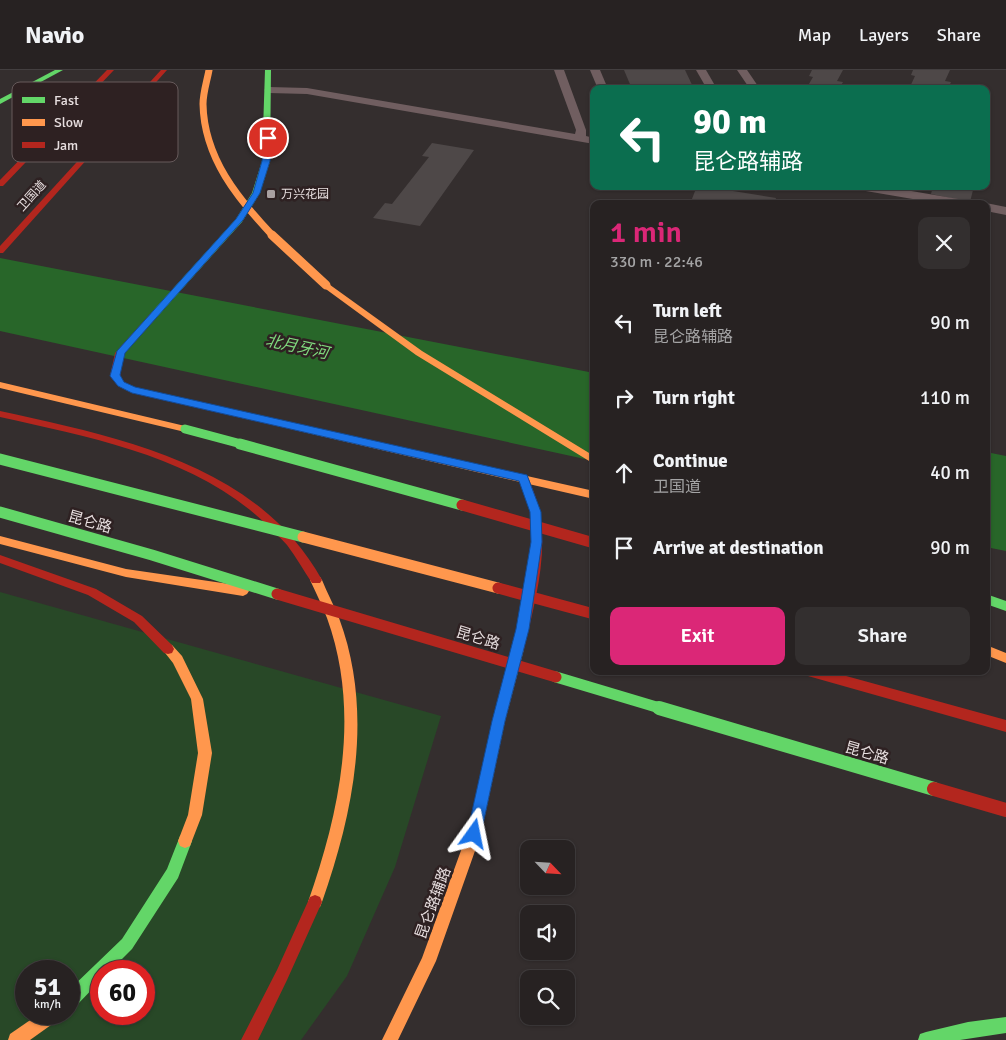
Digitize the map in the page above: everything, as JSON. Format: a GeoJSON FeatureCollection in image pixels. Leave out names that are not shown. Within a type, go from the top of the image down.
{"type":"FeatureCollection","features":[{"type":"Feature","properties":{"kind":"main road"},"geometry":{"type":"LineString","coordinates":[[38,82],[60,70]]}},
{"type":"Feature","properties":{"kind":"main road"},"geometry":{"type":"LineString","coordinates":[[99,82],[111,70]]}},
{"type":"Feature","properties":{"kind":"main road","name":"卫国道"},"geometry":{"type":"LineString","coordinates":[[153,82],[164,70]]}},
{"type":"Feature","properties":{"kind":"main road"},"geometry":{"type":"LineString","coordinates":[[209,70],[202,90],[204,125],[217,165],[241,201],[279,244],[326,285],[419,353],[590,459]]}},
{"type":"Feature","properties":{"kind":"main road"},"geometry":{"type":"LineString","coordinates":[[268,70],[266,161],[256,193],[239,220],[185,283],[120,353],[115,376],[121,384],[132,390],[590,494]]}},
{"type":"Feature","properties":{"kind":"main road"},"geometry":{"type":"LineString","coordinates":[[0,102],[12,96]]}},
{"type":"Feature","properties":{"kind":"main road"},"geometry":{"type":"LineString","coordinates":[[0,184],[21,162]]}},
{"type":"Feature","properties":{"kind":"main road","name":"卫国道"},"geometry":{"type":"LineString","coordinates":[[0,251],[81,162]]}},
{"type":"Feature","properties":{"kind":"main road"},"geometry":{"type":"LineString","coordinates":[[0,385],[185,429],[370,478],[590,542]]}},
{"type":"Feature","properties":{"kind":"main road"},"geometry":{"type":"LineString","coordinates":[[0,414],[154,456],[190,469],[222,485],[248,501],[268,518],[302,553],[329,605],[346,660],[352,709],[352,762],[342,825],[305,928],[249,1040]]}},
{"type":"Feature","properties":{"kind":"main road"},"geometry":{"type":"LineString","coordinates":[[0,458],[590,613]]}},
{"type":"Feature","properties":{"kind":"main road","name":"昆仑路辅路"},"geometry":{"type":"LineString","coordinates":[[390,1040],[428,961],[474,834],[522,629],[536,542],[535,512],[523,478]]}},
{"type":"Feature","properties":{"kind":"main road","name":"昆仑路"},"geometry":{"type":"LineString","coordinates":[[0,512],[152,554],[297,600],[1006,810]]}},
{"type":"Feature","properties":{"kind":"main road"},"geometry":{"type":"LineString","coordinates":[[0,540],[126,574],[297,600]]}},
{"type":"Feature","properties":{"kind":"main road"},"geometry":{"type":"LineString","coordinates":[[0,559],[92,592],[138,618],[178,660],[197,699],[206,753],[195,815],[173,873],[127,944],[80,990]]}},
{"type":"Feature","properties":{"kind":"main road"},"geometry":{"type":"LineString","coordinates":[[990,600],[1006,606]]}},
{"type":"Feature","properties":{"kind":"main road"},"geometry":{"type":"LineString","coordinates":[[990,652],[1006,658]]}},
{"type":"Feature","properties":{"kind":"main road"},"geometry":{"type":"LineString","coordinates":[[990,657],[1006,662]]}},
{"type":"Feature","properties":{"kind":"main road"},"geometry":{"type":"LineString","coordinates":[[822,675],[1006,726]]}},
{"type":"Feature","properties":{"kind":"main road"},"geometry":{"type":"LineString","coordinates":[[16,1040],[37,1025]]}},
{"type":"Feature","properties":{"kind":"main road"},"geometry":{"type":"LineString","coordinates":[[926,1040],[968,1030],[1006,1026]]}},
{"type":"Feature","properties":{"kind":"lane"},"geometry":{"type":"LineString","coordinates":[[559,70],[581,130],[580,139]]}},
{"type":"Feature","properties":{"kind":"lane"},"geometry":{"type":"LineString","coordinates":[[595,70],[601,85]]}},
{"type":"Feature","properties":{"kind":"lane"},"geometry":{"type":"LineString","coordinates":[[701,70],[710,85]]}},
{"type":"Feature","properties":{"kind":"lane"},"geometry":{"type":"LineString","coordinates":[[742,70],[752,85]]}},
{"type":"Feature","properties":{"kind":"lane"},"geometry":{"type":"LineString","coordinates":[[269,90],[307,91],[590,140]]}},
{"type":"Feature","properties":{"kind":"lane"},"geometry":{"type":"LineString","coordinates":[[883,190],[941,200]]}},
{"type":"Feature","properties":{"kind":"lane"},"geometry":{"type":"LineString","coordinates":[[990,209],[1006,211]]}},
{"type":"Feature","properties":{"kind":"shaded area"},"geometry":{"type":"Polygon","coordinates":[[[0,592],[441,716],[395,867],[347,976],[301,1040],[0,1040],[0,592]]]}},
{"type":"Feature","properties":{"kind":"water","name":"北月牙河"},"geometry":{"type":"Polygon","coordinates":[[[0,258],[590,372],[590,460],[0,331],[0,258]]]}},
{"type":"Feature","properties":{"kind":"water"},"geometry":{"type":"Polygon","coordinates":[[[990,453],[1006,456],[1006,551],[990,548],[990,453]]]}},
{"type":"Feature","properties":{"kind":"building"},"geometry":{"type":"Polygon","coordinates":[[[624,70],[685,70],[692,85],[630,85],[624,70]]]}},
{"type":"Feature","properties":{"kind":"building"},"geometry":{"type":"Polygon","coordinates":[[[812,70],[843,70],[837,81],[843,82],[841,85],[808,85],[813,77],[809,76],[812,70]]]}},
{"type":"Feature","properties":{"kind":"building"},"geometry":{"type":"Polygon","coordinates":[[[913,70],[950,70],[945,81],[951,82],[950,85],[911,85],[915,76],[911,75],[913,70]]]}},
{"type":"Feature","properties":{"kind":"building"},"geometry":{"type":"Polygon","coordinates":[[[432,143],[474,150],[420,226],[373,218],[385,203],[392,204],[429,157],[422,156],[432,143]]]}},
{"type":"Feature","properties":{"kind":"building"},"geometry":{"type":"Polygon","coordinates":[[[695,190],[727,190],[776,198],[775,200],[692,200],[695,190]]]}},
{"type":"Feature","properties":{"kind":"building"},"geometry":{"type":"Polygon","coordinates":[[[932,190],[973,190],[970,200],[960,200],[931,194],[932,190]]]}},
{"type":"Feature","properties":{"kind":"traffic: fast"},"geometry":{"type":"LineString","coordinates":[[38,82],[60,70]]}},
{"type":"Feature","properties":{"kind":"traffic: fast"},"geometry":{"type":"LineString","coordinates":[[154,315],[239,220],[256,193],[266,161],[268,70]]}},
{"type":"Feature","properties":{"kind":"traffic: fast"},"geometry":{"type":"LineString","coordinates":[[0,102],[12,96]]}},
{"type":"Feature","properties":{"kind":"traffic: fast"},"geometry":{"type":"LineString","coordinates":[[185,429],[462,505]]}},
{"type":"Feature","properties":{"kind":"traffic: fast"},"geometry":{"type":"LineString","coordinates":[[0,459],[303,537]]}},
{"type":"Feature","properties":{"kind":"traffic: fast"},"geometry":{"type":"LineString","coordinates":[[0,512],[152,555],[277,594]]}},
{"type":"Feature","properties":{"kind":"traffic: fast"},"geometry":{"type":"LineString","coordinates":[[990,600],[1006,606]]}},
{"type":"Feature","properties":{"kind":"traffic: fast"},"geometry":{"type":"LineString","coordinates":[[556,677],[934,789]]}},
{"type":"Feature","properties":{"kind":"traffic: fast"},"geometry":{"type":"LineString","coordinates":[[80,990],[127,944],[173,873],[185,841]]}},
{"type":"Feature","properties":{"kind":"traffic: fast"},"geometry":{"type":"LineString","coordinates":[[926,1040],[968,1030],[1006,1025]]}},
{"type":"Feature","properties":{"kind":"traffic: slow"},"geometry":{"type":"LineString","coordinates":[[209,70],[203,102],[206,133],[217,163],[234,191],[255,218],[279,243],[326,285]]}},
{"type":"Feature","properties":{"kind":"traffic: slow"},"geometry":{"type":"LineString","coordinates":[[326,285],[419,353],[590,459]]}},
{"type":"Feature","properties":{"kind":"traffic: slow"},"geometry":{"type":"LineString","coordinates":[[0,385],[185,429]]}},
{"type":"Feature","properties":{"kind":"traffic: slow"},"geometry":{"type":"LineString","coordinates":[[303,429],[590,494]]}},
{"type":"Feature","properties":{"kind":"traffic: slow"},"geometry":{"type":"LineString","coordinates":[[303,537],[498,588]]}},
{"type":"Feature","properties":{"kind":"traffic: slow"},"geometry":{"type":"LineString","coordinates":[[0,540],[126,573],[243,591]]}},
{"type":"Feature","properties":{"kind":"traffic: slow"},"geometry":{"type":"LineString","coordinates":[[315,902],[329,863],[340,822],[348,781],[351,740],[350,699],[344,658],[333,619],[316,580]]}},
{"type":"Feature","properties":{"kind":"traffic: slow"},"geometry":{"type":"LineString","coordinates":[[168,649],[178,660],[197,699],[205,753],[195,815],[185,841]]}},
{"type":"Feature","properties":{"kind":"traffic: slow"},"geometry":{"type":"LineString","coordinates":[[390,1040],[428,961],[474,834],[499,721],[518,649]]}},
{"type":"Feature","properties":{"kind":"traffic: slow"},"geometry":{"type":"LineString","coordinates":[[990,652],[1006,658]]}},
{"type":"Feature","properties":{"kind":"traffic: slow"},"geometry":{"type":"LineString","coordinates":[[16,1040],[37,1025]]}},
{"type":"Feature","properties":{"kind":"traffic: jam"},"geometry":{"type":"LineString","coordinates":[[99,82],[111,70]]}},
{"type":"Feature","properties":{"kind":"traffic: jam"},"geometry":{"type":"LineString","coordinates":[[153,82],[164,70]]}},
{"type":"Feature","properties":{"kind":"traffic: jam"},"geometry":{"type":"LineString","coordinates":[[0,184],[21,162]]}},
{"type":"Feature","properties":{"kind":"traffic: jam"},"geometry":{"type":"LineString","coordinates":[[0,251],[81,162]]}},
{"type":"Feature","properties":{"kind":"traffic: jam"},"geometry":{"type":"LineString","coordinates":[[154,315],[120,353],[115,376],[121,384],[132,390],[303,429]]}},
{"type":"Feature","properties":{"kind":"traffic: jam"},"geometry":{"type":"LineString","coordinates":[[0,414],[135,448],[179,464],[220,484],[257,510],[290,541],[316,580]]}},
{"type":"Feature","properties":{"kind":"traffic: jam"},"geometry":{"type":"LineString","coordinates":[[518,649],[535,560],[537,525],[535,511],[523,478]]}},
{"type":"Feature","properties":{"kind":"traffic: jam"},"geometry":{"type":"LineString","coordinates":[[462,505],[590,542]]}},
{"type":"Feature","properties":{"kind":"traffic: jam"},"geometry":{"type":"LineString","coordinates":[[0,559],[92,592],[138,619],[168,649]]}},
{"type":"Feature","properties":{"kind":"traffic: jam"},"geometry":{"type":"LineString","coordinates":[[498,588],[590,613]]}},
{"type":"Feature","properties":{"kind":"traffic: jam"},"geometry":{"type":"LineString","coordinates":[[277,594],[556,677]]}},
{"type":"Feature","properties":{"kind":"traffic: jam"},"geometry":{"type":"LineString","coordinates":[[822,675],[1006,726]]}},
{"type":"Feature","properties":{"kind":"traffic: jam"},"geometry":{"type":"LineString","coordinates":[[934,789],[1006,810]]}},
{"type":"Feature","properties":{"kind":"traffic: jam"},"geometry":{"type":"LineString","coordinates":[[249,1040],[282,975],[315,902]]}},
{"type":"Feature","properties":{"kind":"place","name":"万兴花园"},"geometry":{"type":"Point","coordinates":[271,194]}},
{"type":"Feature","properties":{"kind":"route"},"geometry":{"type":"LineString","coordinates":[[268,138],[266,161],[256,193],[239,220],[185,283],[120,353],[115,376],[121,384],[132,390],[523,478],[531,496],[535,512],[536,542],[522,629],[474,834]]}}]}
